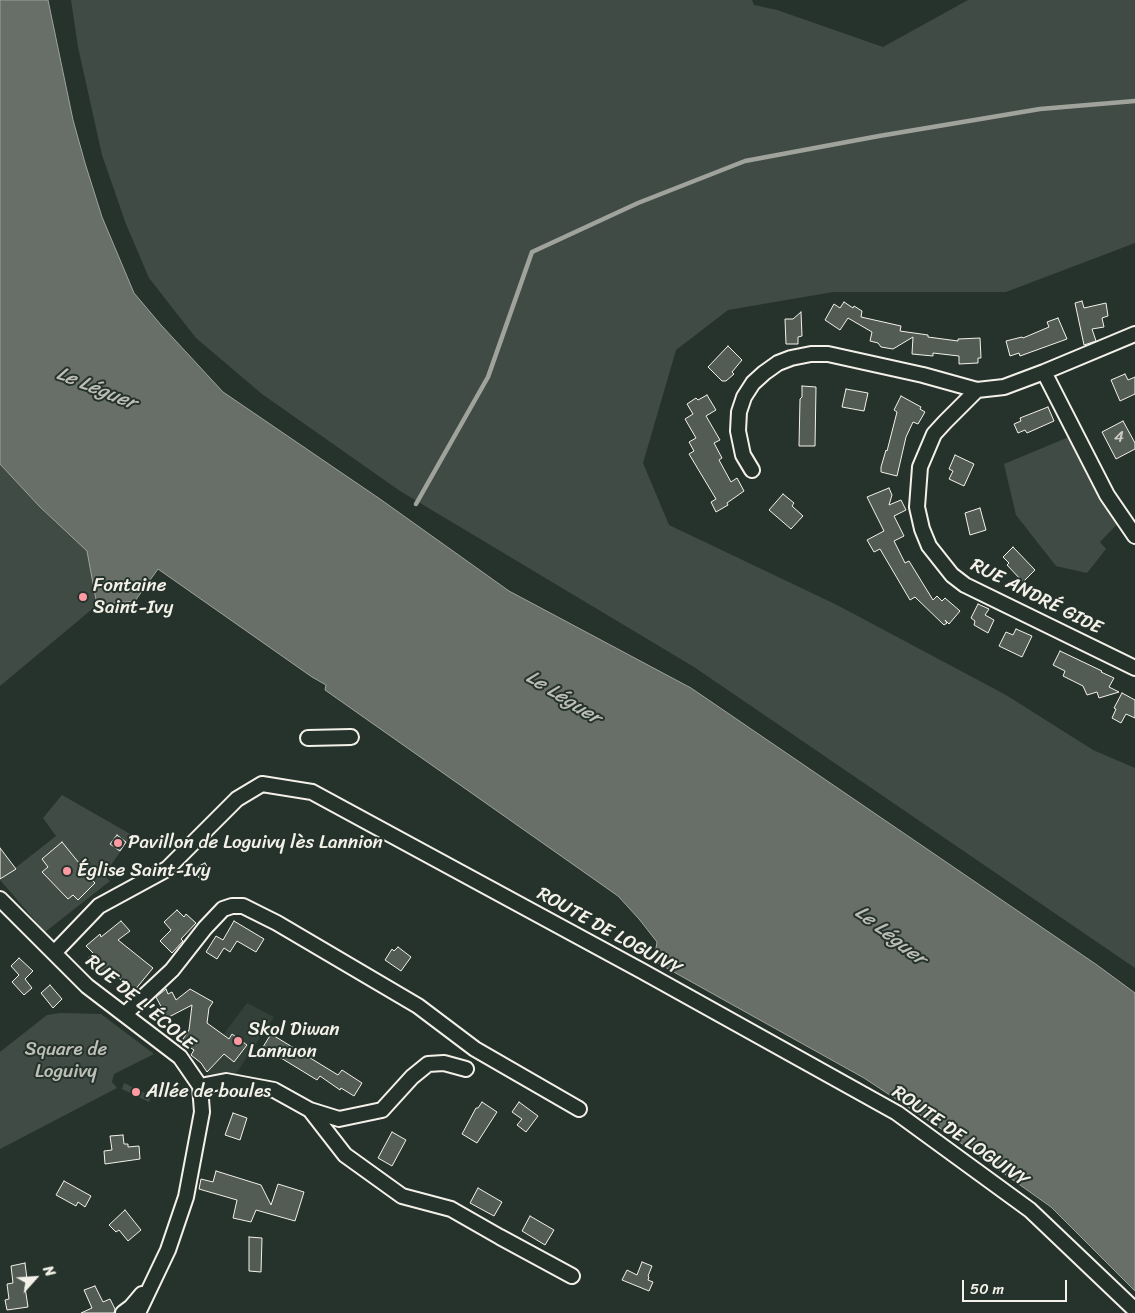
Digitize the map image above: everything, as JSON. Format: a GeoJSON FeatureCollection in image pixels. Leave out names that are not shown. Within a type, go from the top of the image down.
{"type":"FeatureCollection","features":[{"type":"Feature","properties":{"kind":"street"},"geometry":{"type":"LineString","coordinates":[[752,470],[743,455],[741,447],[738,431],[738,412],[744,397],[753,384],[764,373],[791,358],[810,354],[828,354],[923,375],[978,390],[1004,387],[1135,334]]}},
{"type":"Feature","properties":{"kind":"street"},"geometry":{"type":"LineString","coordinates":[[1044,372],[1107,494],[1135,536]]}},
{"type":"Feature","properties":{"kind":"street","name":"RUE ANDRÉ GIDE"},"geometry":{"type":"LineString","coordinates":[[978,390],[934,434],[920,467],[917,507],[922,529],[929,546],[952,575],[965,585],[1135,668]]}},
{"type":"Feature","properties":{"kind":"street"},"geometry":{"type":"LineString","coordinates":[[308,738],[351,737]]}},
{"type":"Feature","properties":{"kind":"street","name":"ROUTE DE LOGUIVY"},"geometry":{"type":"LineString","coordinates":[[54,953],[99,906],[167,869],[237,799],[245,794],[262,784],[312,792],[642,971],[897,1113],[1030,1210],[1135,1310]]}},
{"type":"Feature","properties":{"kind":"street","name":"RUE DE L'ÉCOLE"},"geometry":{"type":"LineString","coordinates":[[0,899],[87,986],[180,1057],[200,1086]]}},
{"type":"Feature","properties":{"kind":"street"},"geometry":{"type":"LineString","coordinates":[[125,1014],[172,970],[205,928],[223,909],[232,906],[243,906],[277,923],[418,1006],[475,1049],[579,1109]]}},
{"type":"Feature","properties":{"kind":"street"},"geometry":{"type":"LineString","coordinates":[[138,1313],[168,1250],[186,1198],[202,1112],[200,1086],[226,1081],[274,1090],[310,1110],[339,1119],[382,1110],[412,1077],[428,1064],[444,1063],[466,1069]]}},
{"type":"Feature","properties":{"kind":"street"},"geometry":{"type":"LineString","coordinates":[[310,1110],[344,1155],[402,1196],[451,1209],[572,1276]]}},
{"type":"Feature","properties":{"kind":"street"},"geometry":{"type":"LineString","coordinates":[[123,1313],[131,1307],[146,1288],[168,1250]]}},
{"type":"Feature","properties":{"kind":"shaded area","name":"Skol Diwan Lannuon"},"geometry":{"type":"Polygon","coordinates":[[[247,1003],[274,1017],[235,1075],[209,1074],[207,1072],[223,1035],[247,1003]]]}},
{"type":"Feature","properties":{"kind":"green space"},"geometry":{"type":"Polygon","coordinates":[[[71,0],[752,0],[754,5],[777,10],[883,47],[968,0],[1135,0],[1135,243],[1006,292],[833,292],[728,310],[676,350],[643,463],[669,525],[837,605],[1006,695],[1093,750],[1135,768],[1135,968],[694,667],[400,491],[262,394],[196,338],[149,278],[126,224],[102,155],[78,47],[71,0]]]}},
{"type":"Feature","properties":{"kind":"green space"},"geometry":{"type":"Polygon","coordinates":[[[1076,434],[1123,518],[1100,542],[1106,549],[1087,573],[1056,566],[1016,515],[1004,464],[1076,434]]]}},
{"type":"Feature","properties":{"kind":"green space"},"geometry":{"type":"Polygon","coordinates":[[[0,464],[39,506],[88,551],[97,605],[0,686],[0,464]]]}},
{"type":"Feature","properties":{"kind":"green space"},"geometry":{"type":"Polygon","coordinates":[[[62,795],[132,835],[104,875],[110,881],[45,932],[0,880],[56,836],[43,818],[62,795]]]}},
{"type":"Feature","properties":{"kind":"green space","name":"Square de Loguivy"},"geometry":{"type":"Polygon","coordinates":[[[60,1013],[101,1014],[154,1054],[114,1074],[112,1082],[117,1088],[0,1149],[0,1052],[47,1015],[60,1013]]]}},
{"type":"Feature","properties":{"kind":"green space","name":"Allée de boules"},"geometry":{"type":"Polygon","coordinates":[[[124,1083],[151,1096],[149,1102],[122,1089],[124,1083]]]}},
{"type":"Feature","properties":{"kind":"water","name":"Le Léguer"},"geometry":{"type":"Polygon","coordinates":[[[0,0],[48,0],[73,120],[85,163],[102,217],[134,293],[223,392],[380,499],[509,591],[691,688],[1097,965],[1135,993],[1135,1291],[1051,1207],[937,1126],[864,1078],[654,961],[657,942],[618,896],[325,690],[326,685],[158,569],[135,601],[97,605],[87,551],[39,506],[0,464],[0,0]]]}},
{"type":"Feature","properties":{"kind":"building"},"geometry":{"type":"Polygon","coordinates":[[[1082,301],[1084,308],[1106,303],[1108,316],[1102,318],[1104,327],[1092,329],[1096,341],[1084,345],[1075,303],[1082,301]]]}},
{"type":"Feature","properties":{"kind":"building"},"geometry":{"type":"Polygon","coordinates":[[[844,302],[862,311],[861,317],[901,326],[900,331],[958,341],[958,339],[980,338],[981,358],[978,358],[978,363],[959,364],[959,356],[933,353],[933,356],[912,354],[913,337],[893,349],[881,347],[878,343],[870,341],[872,332],[848,318],[840,330],[825,320],[834,304],[840,308],[844,302]]]}},
{"type":"Feature","properties":{"kind":"building"},"geometry":{"type":"Polygon","coordinates":[[[801,312],[802,336],[798,337],[798,344],[786,344],[785,319],[793,319],[801,312]]]}},
{"type":"Feature","properties":{"kind":"building"},"geometry":{"type":"Polygon","coordinates":[[[1058,318],[1067,339],[1020,356],[1019,353],[1010,356],[1006,341],[1023,338],[1049,327],[1047,322],[1058,318]]]}},
{"type":"Feature","properties":{"kind":"building"},"geometry":{"type":"Polygon","coordinates":[[[728,346],[742,360],[732,372],[734,374],[726,381],[722,381],[708,367],[728,346]]]}},
{"type":"Feature","properties":{"kind":"building"},"geometry":{"type":"Polygon","coordinates":[[[1125,374],[1128,380],[1135,377],[1135,394],[1120,401],[1111,380],[1125,374]]]}},
{"type":"Feature","properties":{"kind":"building"},"geometry":{"type":"Polygon","coordinates":[[[802,386],[816,387],[815,446],[799,446],[802,386]]]}},
{"type":"Feature","properties":{"kind":"building"},"geometry":{"type":"Polygon","coordinates":[[[846,389],[868,393],[864,411],[842,407],[846,389]]]}},
{"type":"Feature","properties":{"kind":"building"},"geometry":{"type":"Polygon","coordinates":[[[707,395],[716,410],[706,416],[720,440],[714,443],[722,458],[719,460],[731,482],[737,478],[744,491],[727,503],[728,505],[716,512],[711,502],[716,499],[689,454],[694,451],[689,442],[696,438],[685,419],[693,414],[687,404],[696,398],[698,400],[707,395]]]}},
{"type":"Feature","properties":{"kind":"building"},"geometry":{"type":"Polygon","coordinates":[[[901,396],[921,407],[920,409],[925,412],[918,424],[913,422],[906,437],[897,476],[881,472],[881,467],[897,412],[894,410],[901,396]]]}},
{"type":"Feature","properties":{"kind":"building"},"geometry":{"type":"Polygon","coordinates":[[[1048,407],[1054,421],[1027,433],[1025,430],[1018,433],[1014,424],[1021,421],[1020,418],[1048,407]]]}},
{"type":"Feature","properties":{"kind":"building"},"geometry":{"type":"Polygon","coordinates":[[[1123,421],[1135,443],[1135,449],[1116,459],[1102,432],[1123,421]]]}},
{"type":"Feature","properties":{"kind":"building"},"geometry":{"type":"Polygon","coordinates":[[[955,455],[974,464],[964,486],[949,479],[953,471],[949,469],[955,455]]]}},
{"type":"Feature","properties":{"kind":"building"},"geometry":{"type":"Polygon","coordinates":[[[889,488],[892,495],[889,505],[901,500],[906,510],[894,516],[904,536],[894,541],[905,563],[909,561],[933,600],[937,596],[942,601],[945,598],[960,611],[949,624],[945,620],[947,623],[944,625],[915,597],[910,600],[880,549],[874,552],[867,540],[884,531],[867,497],[889,488]]]}},
{"type":"Feature","properties":{"kind":"building"},"geometry":{"type":"Polygon","coordinates":[[[783,494],[794,503],[792,506],[803,516],[791,529],[769,510],[783,494]]]}},
{"type":"Feature","properties":{"kind":"building"},"geometry":{"type":"Polygon","coordinates":[[[980,508],[986,530],[970,535],[965,513],[980,508]]]}},
{"type":"Feature","properties":{"kind":"building"},"geometry":{"type":"Polygon","coordinates":[[[1013,547],[1035,570],[1023,582],[1007,565],[1009,563],[1003,557],[1013,547]]]}},
{"type":"Feature","properties":{"kind":"building"},"geometry":{"type":"Polygon","coordinates":[[[978,604],[989,609],[985,615],[994,620],[988,633],[974,625],[975,621],[971,618],[978,604]]]}},
{"type":"Feature","properties":{"kind":"building"},"geometry":{"type":"Polygon","coordinates":[[[1016,629],[1032,636],[1022,657],[999,646],[1006,632],[1013,635],[1016,629]]]}},
{"type":"Feature","properties":{"kind":"building"},"geometry":{"type":"Polygon","coordinates":[[[1060,651],[1114,678],[1109,687],[1119,692],[1099,698],[1097,692],[1087,695],[1083,686],[1063,676],[1065,671],[1053,665],[1060,651]]]}},
{"type":"Feature","properties":{"kind":"building"},"geometry":{"type":"Polygon","coordinates":[[[1122,693],[1135,700],[1135,718],[1126,714],[1121,723],[1112,718],[1116,709],[1114,708],[1122,693]]]}},
{"type":"Feature","properties":{"kind":"building","name":"Pavillon de Loguivy lès Lannion"},"geometry":{"type":"Polygon","coordinates":[[[117,835],[126,842],[120,851],[110,844],[117,835]]]}},
{"type":"Feature","properties":{"kind":"building","name":"Église Saint-Ivy"},"geometry":{"type":"Polygon","coordinates":[[[62,842],[79,863],[82,860],[95,876],[91,879],[95,883],[78,900],[73,895],[68,899],[42,872],[48,867],[42,859],[62,842]]]}},
{"type":"Feature","properties":{"kind":"building"},"geometry":{"type":"Polygon","coordinates":[[[0,848],[16,869],[0,879],[0,848]]]}},
{"type":"Feature","properties":{"kind":"building"},"geometry":{"type":"Polygon","coordinates":[[[205,863],[210,872],[199,878],[195,868],[205,863]]]}},
{"type":"Feature","properties":{"kind":"building"},"geometry":{"type":"Polygon","coordinates":[[[177,910],[184,917],[186,914],[196,923],[181,939],[183,941],[172,953],[160,941],[171,930],[164,922],[177,910]]]}},
{"type":"Feature","properties":{"kind":"building"},"geometry":{"type":"Polygon","coordinates":[[[121,921],[130,931],[118,940],[153,968],[134,991],[113,973],[108,979],[92,966],[88,959],[93,953],[86,946],[100,934],[101,937],[121,921]]]}},
{"type":"Feature","properties":{"kind":"building"},"geometry":{"type":"Polygon","coordinates":[[[234,921],[264,939],[256,952],[237,941],[230,952],[224,948],[217,959],[206,952],[216,936],[223,940],[234,921]]]}},
{"type":"Feature","properties":{"kind":"building"},"geometry":{"type":"Polygon","coordinates":[[[398,947],[411,957],[401,971],[385,960],[392,949],[394,951],[398,947]]]}},
{"type":"Feature","properties":{"kind":"building"},"geometry":{"type":"Polygon","coordinates":[[[19,958],[33,971],[25,979],[32,988],[24,995],[12,982],[19,975],[11,966],[19,958]]]}},
{"type":"Feature","properties":{"kind":"building"},"geometry":{"type":"Polygon","coordinates":[[[50,985],[62,999],[53,1008],[41,993],[50,985]]]}},
{"type":"Feature","properties":{"kind":"building"},"geometry":{"type":"Polygon","coordinates":[[[166,989],[168,994],[172,992],[176,1000],[190,989],[213,1002],[209,1008],[207,1023],[229,1039],[232,1034],[247,1045],[234,1062],[224,1054],[207,1072],[201,1063],[191,1055],[194,1050],[181,1042],[189,1030],[192,1005],[167,1018],[156,997],[166,989]]]}},
{"type":"Feature","properties":{"kind":"building"},"geometry":{"type":"Polygon","coordinates":[[[271,1034],[338,1075],[342,1070],[362,1083],[354,1096],[341,1088],[340,1090],[320,1076],[317,1080],[263,1047],[271,1034]]]}},
{"type":"Feature","properties":{"kind":"building"},"geometry":{"type":"Polygon","coordinates":[[[482,1102],[497,1112],[477,1143],[462,1134],[476,1108],[482,1102]]]}},
{"type":"Feature","properties":{"kind":"building"},"geometry":{"type":"Polygon","coordinates":[[[519,1102],[538,1116],[526,1132],[517,1125],[522,1119],[512,1112],[519,1102]]]}},
{"type":"Feature","properties":{"kind":"building"},"geometry":{"type":"Polygon","coordinates":[[[233,1113],[247,1118],[240,1140],[225,1135],[233,1113]]]}},
{"type":"Feature","properties":{"kind":"building"},"geometry":{"type":"Polygon","coordinates":[[[392,1132],[406,1140],[392,1166],[378,1158],[392,1132]]]}},
{"type":"Feature","properties":{"kind":"building"},"geometry":{"type":"Polygon","coordinates":[[[123,1135],[124,1144],[128,1144],[128,1147],[139,1146],[140,1159],[105,1164],[104,1151],[112,1150],[110,1136],[123,1135]]]}},
{"type":"Feature","properties":{"kind":"building"},"geometry":{"type":"Polygon","coordinates":[[[216,1171],[261,1185],[271,1205],[278,1184],[304,1192],[295,1221],[256,1210],[251,1222],[233,1218],[237,1200],[199,1189],[201,1179],[213,1182],[216,1171]]]}},
{"type":"Feature","properties":{"kind":"building"},"geometry":{"type":"Polygon","coordinates":[[[64,1181],[91,1196],[85,1207],[78,1202],[76,1206],[56,1195],[64,1181]]]}},
{"type":"Feature","properties":{"kind":"building"},"geometry":{"type":"Polygon","coordinates":[[[478,1188],[502,1202],[494,1216],[470,1203],[478,1188]]]}},
{"type":"Feature","properties":{"kind":"building"},"geometry":{"type":"Polygon","coordinates":[[[125,1210],[141,1230],[128,1241],[119,1230],[116,1232],[109,1225],[125,1210]]]}},
{"type":"Feature","properties":{"kind":"building"},"geometry":{"type":"Polygon","coordinates":[[[530,1216],[554,1230],[545,1245],[522,1231],[530,1216]]]}},
{"type":"Feature","properties":{"kind":"building"},"geometry":{"type":"Polygon","coordinates":[[[249,1237],[262,1238],[261,1272],[249,1271],[249,1237]]]}},
{"type":"Feature","properties":{"kind":"building"},"geometry":{"type":"Polygon","coordinates":[[[642,1262],[652,1266],[648,1280],[653,1282],[649,1291],[622,1280],[627,1270],[637,1275],[642,1262]]]}},
{"type":"Feature","properties":{"kind":"building"},"geometry":{"type":"Polygon","coordinates":[[[25,1263],[28,1287],[25,1287],[28,1307],[7,1310],[5,1300],[9,1299],[7,1284],[13,1283],[11,1266],[25,1263]]]}},
{"type":"Feature","properties":{"kind":"building"},"geometry":{"type":"Polygon","coordinates":[[[95,1286],[103,1302],[110,1299],[115,1309],[114,1313],[81,1313],[92,1308],[84,1290],[95,1286]]]}},
{"type":"Feature","properties":{"kind":"waterway"},"geometry":{"type":"LineString","coordinates":[[416,504],[488,377],[532,252],[638,203],[745,161],[1040,109],[1135,101]]}},
{"type":"Feature","properties":{"kind":"place","name":"Fontaine Saint-Ivy"},"geometry":{"type":"Point","coordinates":[83,597]}},
{"type":"Feature","properties":{"kind":"place","name":"Pavillon de Loguivy lès Lannion"},"geometry":{"type":"Point","coordinates":[118,843]}},
{"type":"Feature","properties":{"kind":"place","name":"Église Saint-Ivy"},"geometry":{"type":"Point","coordinates":[67,871]}},
{"type":"Feature","properties":{"kind":"place","name":"Skol Diwan Lannuon"},"geometry":{"type":"Point","coordinates":[238,1041]}},
{"type":"Feature","properties":{"kind":"place","name":"Allée de boules"},"geometry":{"type":"Point","coordinates":[136,1092]}}]}
